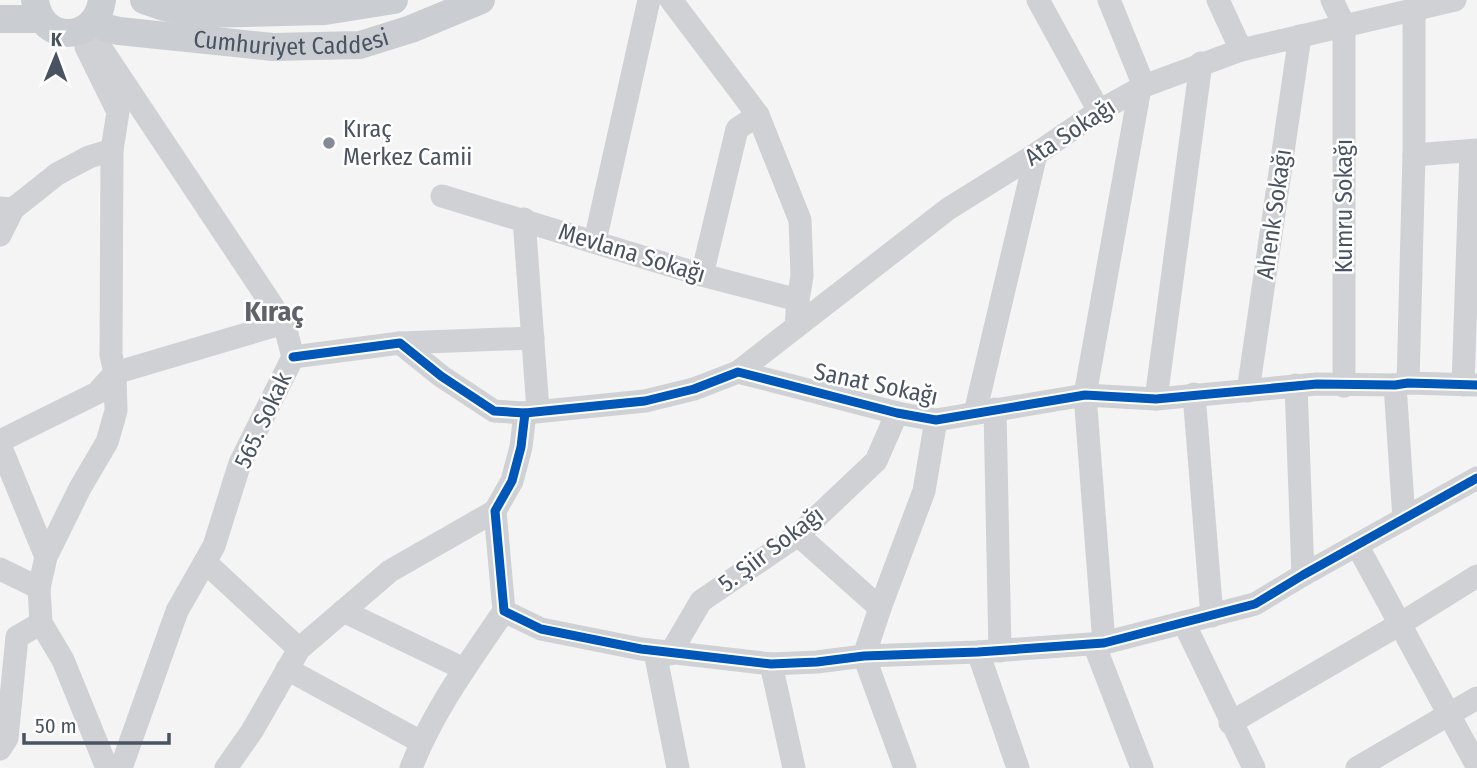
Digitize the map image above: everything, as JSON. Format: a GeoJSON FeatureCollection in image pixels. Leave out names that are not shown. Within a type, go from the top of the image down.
{"type":"FeatureCollection","features":[{"type":"Feature","properties":{"kind":"main road","name":"Cumhuriyet Caddesi"},"geometry":{"type":"LineString","coordinates":[[144,0],[164,8],[200,14],[325,11],[394,0]]}},
{"type":"Feature","properties":{"kind":"main road","name":"Cumhuriyet Caddesi"},"geometry":{"type":"LineString","coordinates":[[34,6],[57,31],[90,20],[119,31],[274,47],[360,45],[411,29],[481,0]]}},
{"type":"Feature","properties":{"kind":"main road"},"geometry":{"type":"LineString","coordinates":[[0,4],[34,6]]}},
{"type":"Feature","properties":{"kind":"main road"},"geometry":{"type":"LineString","coordinates":[[0,19],[34,6]]}},
{"type":"Feature","properties":{"kind":"street"},"geometry":{"type":"LineString","coordinates":[[595,241],[649,0]]}},
{"type":"Feature","properties":{"kind":"street"},"geometry":{"type":"LineString","coordinates":[[671,0],[758,115],[800,220],[802,276],[796,327]]}},
{"type":"Feature","properties":{"kind":"street"},"geometry":{"type":"LineString","coordinates":[[1038,0],[1099,111]]}},
{"type":"Feature","properties":{"kind":"street"},"geometry":{"type":"LineString","coordinates":[[1109,0],[1142,87],[1085,395],[1099,644],[1142,768]]}},
{"type":"Feature","properties":{"kind":"street"},"geometry":{"type":"LineString","coordinates":[[1218,0],[1241,50]]}},
{"type":"Feature","properties":{"kind":"street"},"geometry":{"type":"LineString","coordinates":[[1332,0],[1344,26]]}},
{"type":"Feature","properties":{"kind":"street","name":"Ata Sokağı"},"geometry":{"type":"LineString","coordinates":[[738,372],[948,209],[1036,155],[1099,111],[1142,87],[1241,50],[1451,1]]}},
{"type":"Feature","properties":{"kind":"street"},"geometry":{"type":"LineString","coordinates":[[1404,519],[1402,384],[1414,155],[1414,11]]}},
{"type":"Feature","properties":{"kind":"street"},"geometry":{"type":"LineString","coordinates":[[90,20],[118,112],[112,150],[111,355],[115,373],[116,411],[107,442],[80,488],[46,557],[39,588],[41,623],[63,660],[107,768]]}},
{"type":"Feature","properties":{"kind":"street","name":"565. Sokak"},"geometry":{"type":"LineString","coordinates":[[90,20],[284,323],[293,357],[240,463],[214,546],[177,611],[121,768]]}},
{"type":"Feature","properties":{"kind":"street","name":"Kumru Sokağı"},"geometry":{"type":"LineString","coordinates":[[1344,26],[1344,386]]}},
{"type":"Feature","properties":{"kind":"street","name":"Ahenk Sokağı"},"geometry":{"type":"LineString","coordinates":[[1248,391],[1300,36]]}},
{"type":"Feature","properties":{"kind":"street"},"geometry":{"type":"LineString","coordinates":[[1156,399],[1201,63]]}},
{"type":"Feature","properties":{"kind":"street"},"geometry":{"type":"LineString","coordinates":[[702,275],[737,129],[758,115]]}},
{"type":"Feature","properties":{"kind":"street"},"geometry":{"type":"LineString","coordinates":[[0,235],[6,209],[57,174],[89,157],[112,150]]}},
{"type":"Feature","properties":{"kind":"street"},"geometry":{"type":"LineString","coordinates":[[1414,155],[1474,150],[1470,385]]}},
{"type":"Feature","properties":{"kind":"street"},"geometry":{"type":"LineString","coordinates":[[1018,768],[989,651],[985,411],[1036,155]]}},
{"type":"Feature","properties":{"kind":"street","name":"Mevlana Sokağı"},"geometry":{"type":"LineString","coordinates":[[442,196],[702,275],[798,300]]}},
{"type":"Feature","properties":{"kind":"street"},"geometry":{"type":"LineString","coordinates":[[226,768],[299,649],[390,571],[495,511],[512,481],[532,411],[533,338],[524,219]]}},
{"type":"Feature","properties":{"kind":"street"},"geometry":{"type":"LineString","coordinates":[[46,557],[0,443],[96,393],[115,373],[284,323]]}},
{"type":"Feature","properties":{"kind":"street"},"geometry":{"type":"LineString","coordinates":[[293,357],[400,343],[533,338]]}},
{"type":"Feature","properties":{"kind":"street"},"geometry":{"type":"LineString","coordinates":[[400,343],[441,376],[494,411],[532,411],[645,401],[694,389],[738,372]]}},
{"type":"Feature","properties":{"kind":"street","name":"Sanat Sokağı"},"geometry":{"type":"LineString","coordinates":[[738,372],[897,413],[936,420],[1085,395],[1156,399],[1296,385],[1470,385]]}},
{"type":"Feature","properties":{"kind":"street"},"geometry":{"type":"LineString","coordinates":[[1296,385],[1303,575]]}},
{"type":"Feature","properties":{"kind":"street"},"geometry":{"type":"LineString","coordinates":[[1194,394],[1212,616]]}},
{"type":"Feature","properties":{"kind":"street","name":"5. Şiir Sokağı"},"geometry":{"type":"LineString","coordinates":[[662,653],[701,601],[798,535],[876,461],[897,413]]}},
{"type":"Feature","properties":{"kind":"street"},"geometry":{"type":"LineString","coordinates":[[905,768],[864,656],[923,491],[936,420]]}},
{"type":"Feature","properties":{"kind":"street"},"geometry":{"type":"LineString","coordinates":[[504,611],[541,629],[662,653],[771,664],[864,656],[1099,644],[1255,604],[1477,478]]}},
{"type":"Feature","properties":{"kind":"street"},"geometry":{"type":"LineString","coordinates":[[411,768],[421,742],[464,669],[504,611],[495,511]]}},
{"type":"Feature","properties":{"kind":"street"},"geometry":{"type":"LineString","coordinates":[[798,535],[880,608]]}},
{"type":"Feature","properties":{"kind":"street"},"geometry":{"type":"LineString","coordinates":[[1357,545],[1477,766]]}},
{"type":"Feature","properties":{"kind":"street"},"geometry":{"type":"LineString","coordinates":[[205,562],[299,649]]}},
{"type":"Feature","properties":{"kind":"street"},"geometry":{"type":"LineString","coordinates":[[0,569],[39,588]]}},
{"type":"Feature","properties":{"kind":"street"},"geometry":{"type":"LineString","coordinates":[[1230,723],[1477,576]]}},
{"type":"Feature","properties":{"kind":"street"},"geometry":{"type":"LineString","coordinates":[[343,611],[464,669]]}},
{"type":"Feature","properties":{"kind":"street"},"geometry":{"type":"LineString","coordinates":[[0,749],[7,738],[17,637],[41,623]]}},
{"type":"Feature","properties":{"kind":"street"},"geometry":{"type":"LineString","coordinates":[[1184,623],[1254,768]]}},
{"type":"Feature","properties":{"kind":"street"},"geometry":{"type":"LineString","coordinates":[[662,653],[678,768]]}},
{"type":"Feature","properties":{"kind":"street"},"geometry":{"type":"LineString","coordinates":[[771,664],[794,768]]}},
{"type":"Feature","properties":{"kind":"street"},"geometry":{"type":"LineString","coordinates":[[287,669],[421,742]]}},
{"type":"Feature","properties":{"kind":"street"},"geometry":{"type":"LineString","coordinates":[[1357,768],[1477,698]]}},
{"type":"Feature","properties":{"kind":"cycle path"},"geometry":{"type":"LineString","coordinates":[[293,357],[400,343],[441,376],[494,411],[525,413],[645,401],[694,389],[738,372],[897,413],[936,420],[1085,395],[1156,399],[1317,384],[1477,385]]}},
{"type":"Feature","properties":{"kind":"cycle path"},"geometry":{"type":"LineString","coordinates":[[525,413],[521,447],[512,481],[495,511],[504,611],[541,629],[641,649],[771,664],[864,656],[978,652],[1104,643],[1255,604],[1477,478]]}},
{"type":"Feature","properties":{"kind":"place","name":"Kıraç Merkez Camii"},"geometry":{"type":"Point","coordinates":[329,143]}},
{"type":"Feature","properties":{"kind":"district","name":"Kıraç"},"geometry":{"type":"Point","coordinates":[274,311]}}]}
